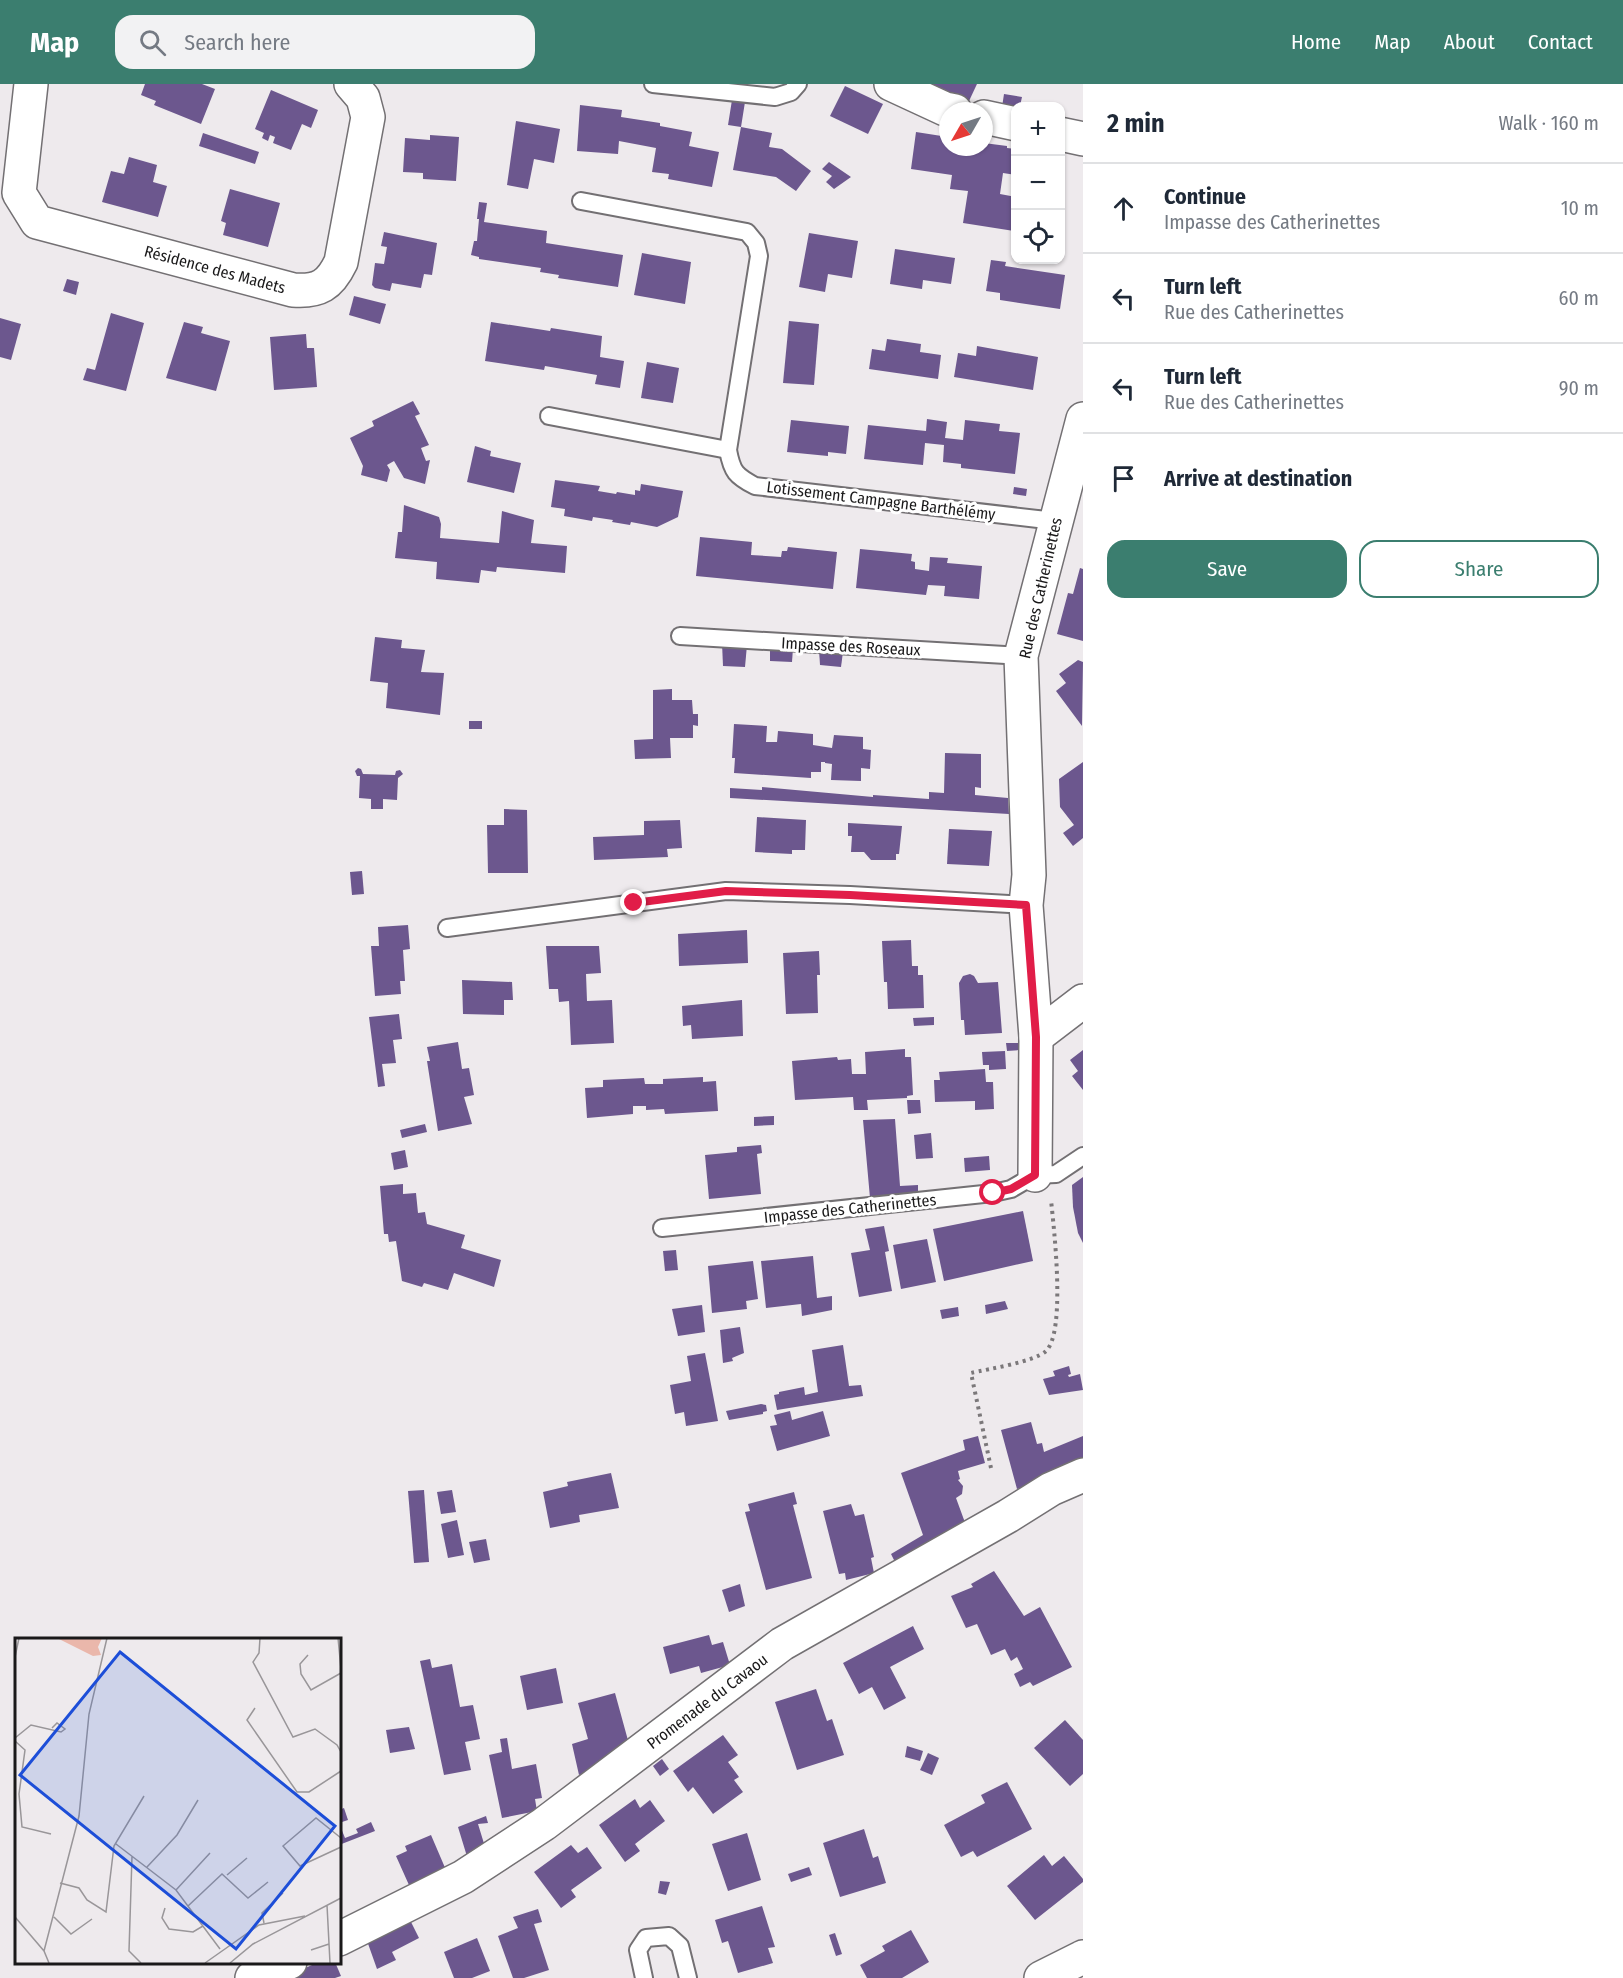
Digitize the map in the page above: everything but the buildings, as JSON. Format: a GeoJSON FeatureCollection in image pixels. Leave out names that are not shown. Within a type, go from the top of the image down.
{"type":"FeatureCollection","features":[{"type":"Feature","properties":{"kind":"street","name":"Résidence des Madets"},"geometry":{"type":"LineString","coordinates":[[31,84],[19,193],[37,222],[293,290],[309,291],[333,278],[341,262],[368,117],[363,98],[351,84]]}},
{"type":"Feature","properties":{"kind":"street"},"geometry":{"type":"LineString","coordinates":[[891,84],[939,106]]}},
{"type":"Feature","properties":{"kind":"street"},"geometry":{"type":"LineString","coordinates":[[993,119],[1011,123]]}},
{"type":"Feature","properties":{"kind":"street"},"geometry":{"type":"LineString","coordinates":[[1065,135],[1083,139]]}},
{"type":"Feature","properties":{"kind":"street","name":"Rue des Catherinettes"},"geometry":{"type":"LineString","coordinates":[[1035,1175],[1036,1037],[1026,905],[1029,875],[1021,656],[1083,419]]}},
{"type":"Feature","properties":{"kind":"street"},"geometry":{"type":"LineString","coordinates":[[1036,1037],[1083,1001]]}},
{"type":"Feature","properties":{"kind":"street","name":"Promenade du Cavaou"},"geometry":{"type":"LineString","coordinates":[[340,1938],[463,1877],[535,1830],[782,1644],[1051,1490],[1083,1475]]}},
{"type":"Feature","properties":{"kind":"street"},"geometry":{"type":"LineString","coordinates":[[1041,1978],[1083,1957]]}},
{"type":"Feature","properties":{"kind":"street"},"geometry":{"type":"LineString","coordinates":[[252,1978],[288,1963]]}},
{"type":"Feature","properties":{"kind":"lane"},"geometry":{"type":"LineString","coordinates":[[653,84],[775,97],[791,92],[798,84]]}},
{"type":"Feature","properties":{"kind":"lane","name":"Lotissement Campagne Barthélémy"},"geometry":{"type":"LineString","coordinates":[[581,201],[747,232],[756,243],[759,256],[729,450],[731,467],[740,478],[755,486],[1055,521]]}},
{"type":"Feature","properties":{"kind":"lane"},"geometry":{"type":"LineString","coordinates":[[549,416],[729,450]]}},
{"type":"Feature","properties":{"kind":"lane","name":"Impasse des Roseaux"},"geometry":{"type":"LineString","coordinates":[[680,636],[1021,656]]}},
{"type":"Feature","properties":{"kind":"lane"},"geometry":{"type":"LineString","coordinates":[[447,928],[726,891],[1026,905]]}},
{"type":"Feature","properties":{"kind":"lane","name":"Impasse des Catherinettes"},"geometry":{"type":"LineString","coordinates":[[662,1228],[993,1193],[1011,1189],[1035,1175],[1056,1174],[1083,1156]]}},
{"type":"Feature","properties":{"kind":"lane"},"geometry":{"type":"LineString","coordinates":[[644,1978],[638,1950],[646,1938],[669,1936],[680,1946],[688,1978]]}},
{"type":"Feature","properties":{"kind":"path"},"geometry":{"type":"LineString","coordinates":[[992,1468],[971,1374],[1037,1357],[1048,1349],[1057,1320],[1055,1244],[1051,1204]]}},
{"type":"Feature","properties":{"kind":"route"},"geometry":{"type":"LineString","coordinates":[[634,903],[726,891],[1026,905],[1036,1037],[1035,1175],[1011,1189],[993,1193]]}}]}
